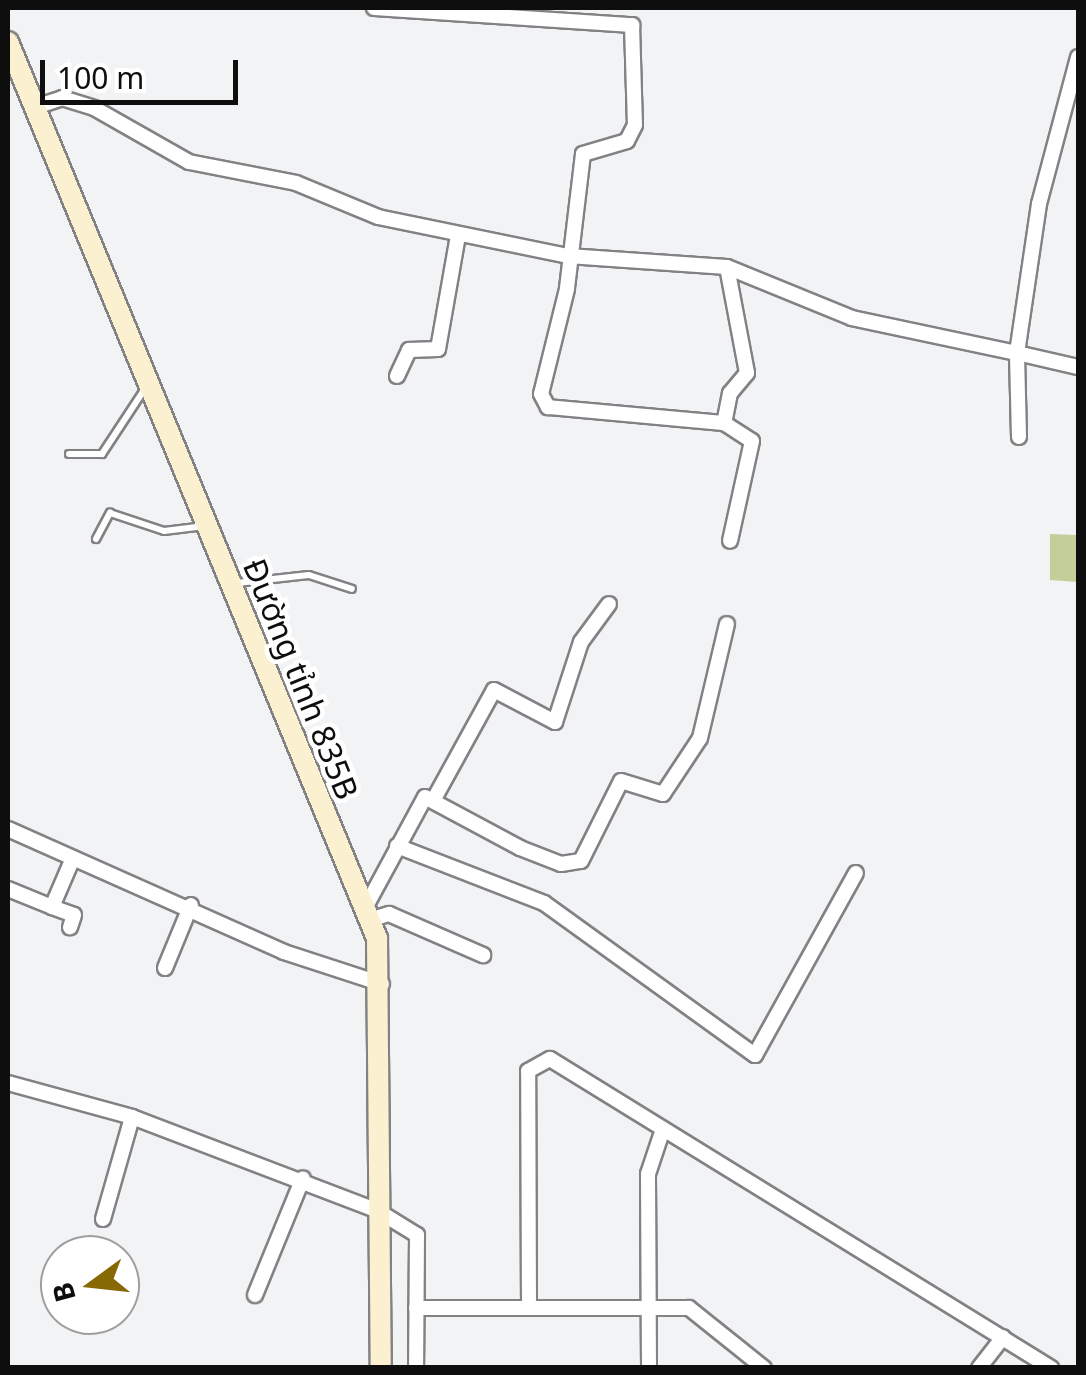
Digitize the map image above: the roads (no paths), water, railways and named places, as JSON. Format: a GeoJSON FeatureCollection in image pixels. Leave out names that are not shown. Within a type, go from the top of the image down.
{"type":"FeatureCollection","features":[{"type":"Feature","properties":{"kind":"main road","name":"Đường tỉnh 835B"},"geometry":{"type":"LineString","coordinates":[[8,42],[146,386],[367,915],[383,984],[378,1211],[381,1368]]}},
{"type":"Feature","properties":{"kind":"street"},"geometry":{"type":"LineString","coordinates":[[374,8],[632,25],[635,125],[626,141],[583,154],[543,404],[724,423],[752,441],[730,541]]}},
{"type":"Feature","properties":{"kind":"street"},"geometry":{"type":"LineString","coordinates":[[1019,437],[1017,353],[1038,204],[1078,57]]}},
{"type":"Feature","properties":{"kind":"street"},"geometry":{"type":"LineString","coordinates":[[32,108],[62,98],[188,162],[296,183],[378,217],[568,256],[727,267],[852,318],[1078,368]]}},
{"type":"Feature","properties":{"kind":"street"},"geometry":{"type":"LineString","coordinates":[[396,376],[409,350],[438,350],[458,236]]}},
{"type":"Feature","properties":{"kind":"street"},"geometry":{"type":"LineString","coordinates":[[724,423],[730,393],[747,373],[727,267]]}},
{"type":"Feature","properties":{"kind":"street"},"geometry":{"type":"LineString","coordinates":[[483,954],[389,914],[367,915],[417,804],[434,799],[494,690],[555,722],[581,642],[608,604]]}},
{"type":"Feature","properties":{"kind":"street"},"geometry":{"type":"LineString","coordinates":[[434,799],[520,848],[561,864],[581,861],[621,780],[663,794],[700,738],[726,624]]}},
{"type":"Feature","properties":{"kind":"street"},"geometry":{"type":"LineString","coordinates":[[8,829],[191,905],[284,952],[383,984]]}},
{"type":"Feature","properties":{"kind":"street"},"geometry":{"type":"LineString","coordinates":[[396,846],[544,903],[755,1055],[856,873]]}},
{"type":"Feature","properties":{"kind":"street"},"geometry":{"type":"LineString","coordinates":[[52,907],[73,858]]}},
{"type":"Feature","properties":{"kind":"street"},"geometry":{"type":"LineString","coordinates":[[8,889],[74,915],[70,927]]}},
{"type":"Feature","properties":{"kind":"street"},"geometry":{"type":"LineString","coordinates":[[166,968],[191,905]]}},
{"type":"Feature","properties":{"kind":"street"},"geometry":{"type":"LineString","coordinates":[[528,1308],[528,1071],[550,1059],[661,1135],[1051,1368]]}},
{"type":"Feature","properties":{"kind":"street"},"geometry":{"type":"LineString","coordinates":[[8,1083],[132,1117],[302,1178],[378,1211],[417,1235],[416,1368]]}},
{"type":"Feature","properties":{"kind":"street"},"geometry":{"type":"LineString","coordinates":[[103,1219],[132,1117]]}},
{"type":"Feature","properties":{"kind":"street"},"geometry":{"type":"LineString","coordinates":[[650,1368],[648,1174],[661,1135]]}},
{"type":"Feature","properties":{"kind":"street"},"geometry":{"type":"LineString","coordinates":[[256,1296],[302,1178]]}},
{"type":"Feature","properties":{"kind":"street"},"geometry":{"type":"LineString","coordinates":[[416,1308],[689,1308],[764,1368]]}},
{"type":"Feature","properties":{"kind":"street"},"geometry":{"type":"LineString","coordinates":[[979,1368],[1003,1337]]}},
{"type":"Feature","properties":{"kind":"lane"},"geometry":{"type":"LineString","coordinates":[[68,454],[102,454],[146,386]]}},
{"type":"Feature","properties":{"kind":"lane"},"geometry":{"type":"LineString","coordinates":[[96,539],[110,513],[164,532],[206,525]]}},
{"type":"Feature","properties":{"kind":"lane"},"geometry":{"type":"LineString","coordinates":[[231,584],[309,575],[352,588]]}}]}
